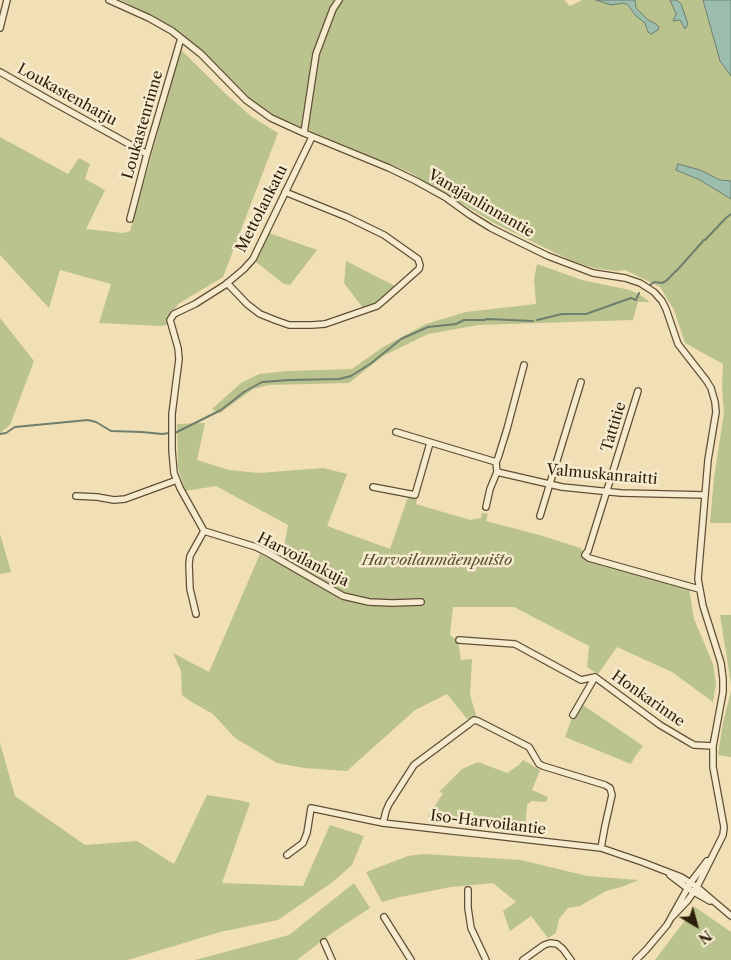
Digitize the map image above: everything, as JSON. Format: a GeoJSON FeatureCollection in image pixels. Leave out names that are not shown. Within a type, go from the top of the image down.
{"type":"FeatureCollection","features":[{"type":"Feature","properties":{"kind":"street"},"geometry":{"type":"LineString","coordinates":[[0,28],[7,0]]}},
{"type":"Feature","properties":{"kind":"street","name":"Vanajanlinnantie"},"geometry":{"type":"LineString","coordinates":[[109,0],[160,23],[181,38],[201,54],[246,100],[271,118],[416,181],[445,197],[491,228],[548,256],[593,273],[625,278],[640,283],[654,292],[662,301],[678,344],[706,380],[713,395],[716,412],[708,460],[698,579],[703,606],[721,663],[723,679],[723,692],[713,746],[713,767],[724,827],[723,835],[695,889],[671,918]]}},
{"type":"Feature","properties":{"kind":"street"},"geometry":{"type":"LineString","coordinates":[[304,133],[316,54],[330,17],[339,0]]}},
{"type":"Feature","properties":{"kind":"street","name":"Loukastenrinne"},"geometry":{"type":"LineString","coordinates":[[130,219],[181,38]]}},
{"type":"Feature","properties":{"kind":"street","name":"Loukastenharju"},"geometry":{"type":"LineString","coordinates":[[0,72],[147,154]]}},
{"type":"Feature","properties":{"kind":"street","name":"Mettolankatu"},"geometry":{"type":"LineString","coordinates":[[177,480],[174,473],[172,450],[172,414],[179,358],[171,323],[172,316],[210,295],[227,283],[254,258],[312,137]]}},
{"type":"Feature","properties":{"kind":"street"},"geometry":{"type":"LineString","coordinates":[[227,283],[247,304],[260,314],[289,325],[325,324],[376,306],[419,268],[420,262],[418,259],[384,235],[347,217],[285,192]]}},
{"type":"Feature","properties":{"kind":"street"},"geometry":{"type":"LineString","coordinates":[[486,506],[497,472],[496,462],[524,365]]}},
{"type":"Feature","properties":{"kind":"street"},"geometry":{"type":"LineString","coordinates":[[540,516],[581,382]]}},
{"type":"Feature","properties":{"kind":"street","name":"Tattitie"},"geometry":{"type":"LineString","coordinates":[[638,391],[588,551],[585,555],[589,558],[699,589]]}},
{"type":"Feature","properties":{"kind":"street"},"geometry":{"type":"LineString","coordinates":[[396,432],[496,462]]}},
{"type":"Feature","properties":{"kind":"street"},"geometry":{"type":"LineString","coordinates":[[373,487],[415,495],[430,443]]}},
{"type":"Feature","properties":{"kind":"street","name":"Valmuskanraitti"},"geometry":{"type":"LineString","coordinates":[[497,472],[550,484],[607,491],[705,495]]}},
{"type":"Feature","properties":{"kind":"street"},"geometry":{"type":"LineString","coordinates":[[76,496],[114,500],[125,499],[177,480],[204,531],[190,556],[189,564],[190,589],[196,614]]}},
{"type":"Feature","properties":{"kind":"street","name":"Harvoilankuja"},"geometry":{"type":"LineString","coordinates":[[204,531],[268,553],[343,596],[369,602],[421,602]]}},
{"type":"Feature","properties":{"kind":"street","name":"Honkarinne"},"geometry":{"type":"LineString","coordinates":[[459,640],[516,644],[581,680],[595,677],[660,725],[687,742],[713,746]]}},
{"type":"Feature","properties":{"kind":"street"},"geometry":{"type":"LineString","coordinates":[[573,715],[595,677]]}},
{"type":"Feature","properties":{"kind":"street"},"geometry":{"type":"LineString","coordinates":[[383,823],[389,804],[414,765],[474,720],[478,720],[528,747],[543,766],[610,788],[612,795],[604,826],[601,848]]}},
{"type":"Feature","properties":{"kind":"street","name":"Iso-Harvoilantie"},"geometry":{"type":"LineString","coordinates":[[287,855],[302,843],[305,838],[311,808],[383,823],[601,848],[680,877],[731,916]]}},
{"type":"Feature","properties":{"kind":"street","name":"Vanajanlinnantie"},"geometry":{"type":"LineString","coordinates":[[671,918],[689,885],[712,856]]}},
{"type":"Feature","properties":{"kind":"street"},"geometry":{"type":"LineString","coordinates":[[468,890],[471,928],[486,960]]}},
{"type":"Feature","properties":{"kind":"street"},"geometry":{"type":"LineString","coordinates":[[384,917],[411,960]]}},
{"type":"Feature","properties":{"kind":"street"},"geometry":{"type":"LineString","coordinates":[[636,960],[657,938],[671,918]]}},
{"type":"Feature","properties":{"kind":"street"},"geometry":{"type":"LineString","coordinates":[[324,942],[332,960]]}},
{"type":"Feature","properties":{"kind":"street"},"geometry":{"type":"LineString","coordinates":[[523,960],[544,945],[556,944],[563,949],[571,960]]}},
{"type":"Feature","properties":{"kind":"green space"},"geometry":{"type":"Polygon","coordinates":[[[120,0],[564,0],[570,6],[582,0],[596,0],[604,3],[624,3],[628,5],[636,16],[645,23],[648,32],[656,24],[648,20],[636,8],[635,0],[670,0],[676,14],[681,4],[677,0],[703,0],[720,60],[731,76],[731,181],[720,180],[700,170],[676,170],[700,180],[731,199],[731,523],[710,523],[714,478],[724,413],[723,364],[685,343],[674,310],[660,287],[625,270],[616,271],[594,268],[570,260],[494,223],[409,172],[271,114],[240,90],[196,46],[173,28],[120,0]]]}},
{"type":"Feature","properties":{"kind":"green space"},"geometry":{"type":"Polygon","coordinates":[[[181,50],[252,117],[278,133],[223,277],[178,304],[170,317],[170,324],[161,326],[99,323],[111,284],[60,270],[49,308],[0,255],[0,137],[68,174],[79,158],[90,164],[85,179],[105,190],[86,229],[123,233],[130,231],[181,50]]]}},
{"type":"Feature","properties":{"kind":"green space"},"geometry":{"type":"Polygon","coordinates":[[[269,233],[317,250],[290,285],[284,284],[256,262],[269,233]]]}},
{"type":"Feature","properties":{"kind":"green space"},"geometry":{"type":"Polygon","coordinates":[[[346,261],[395,286],[373,304],[363,308],[344,283],[346,261]]]}},
{"type":"Feature","properties":{"kind":"green space"},"geometry":{"type":"Polygon","coordinates":[[[537,264],[582,280],[630,290],[649,301],[638,302],[633,320],[478,325],[428,334],[383,356],[349,383],[269,385],[253,389],[220,413],[212,409],[241,383],[259,374],[352,369],[383,347],[426,324],[466,312],[536,304],[534,279],[537,264]]]}},
{"type":"Feature","properties":{"kind":"green space"},"geometry":{"type":"Polygon","coordinates":[[[0,318],[34,361],[10,425],[0,433],[0,318]]]}},
{"type":"Feature","properties":{"kind":"green space","name":"Harvoilanmäenpuisto"},"geometry":{"type":"Polygon","coordinates":[[[205,423],[197,460],[229,470],[259,473],[323,468],[347,474],[327,526],[390,549],[408,497],[417,499],[416,504],[470,520],[481,518],[482,513],[488,514],[486,521],[580,548],[585,553],[583,555],[689,588],[694,619],[713,664],[716,684],[713,702],[672,672],[617,647],[598,674],[587,667],[589,646],[514,607],[453,607],[450,635],[458,642],[461,660],[472,659],[470,695],[476,715],[468,720],[447,694],[415,710],[347,771],[304,768],[277,763],[235,738],[213,714],[182,695],[181,671],[173,653],[209,672],[260,554],[281,564],[288,525],[216,486],[185,491],[178,467],[177,424],[205,423]]]}},
{"type":"Feature","properties":{"kind":"green space"},"geometry":{"type":"Polygon","coordinates":[[[0,534],[11,572],[0,574],[0,534]]]}},
{"type":"Feature","properties":{"kind":"green space"},"geometry":{"type":"Polygon","coordinates":[[[720,615],[731,615],[731,684],[720,615]]]}},
{"type":"Feature","properties":{"kind":"green space"},"geometry":{"type":"Polygon","coordinates":[[[731,691],[731,757],[718,755],[731,691]]]}},
{"type":"Feature","properties":{"kind":"green space"},"geometry":{"type":"Polygon","coordinates":[[[580,703],[643,746],[631,764],[565,737],[573,715],[580,703]]]}},
{"type":"Feature","properties":{"kind":"green space"},"geometry":{"type":"Polygon","coordinates":[[[0,743],[15,796],[85,845],[137,841],[174,864],[207,795],[250,803],[222,883],[303,886],[330,825],[364,836],[352,865],[334,881],[278,920],[220,932],[128,960],[0,960],[0,743]]]}},
{"type":"Feature","properties":{"kind":"green space"},"geometry":{"type":"Polygon","coordinates":[[[523,760],[540,770],[532,790],[548,797],[546,802],[532,801],[527,805],[525,829],[428,817],[443,793],[439,792],[462,769],[478,762],[507,773],[523,760]]]}},
{"type":"Feature","properties":{"kind":"green space"},"geometry":{"type":"Polygon","coordinates":[[[424,854],[521,860],[587,876],[639,880],[606,891],[580,906],[568,908],[559,919],[556,933],[548,938],[531,916],[510,931],[503,911],[516,902],[493,883],[451,887],[382,902],[366,872],[408,856],[424,854]]]}},
{"type":"Feature","properties":{"kind":"green space"},"geometry":{"type":"Polygon","coordinates":[[[354,883],[370,908],[332,933],[297,960],[195,960],[289,935],[354,883]]]}},
{"type":"Feature","properties":{"kind":"green space"},"geometry":{"type":"Polygon","coordinates":[[[695,907],[731,932],[731,960],[655,960],[695,907]]]}},
{"type":"Feature","properties":{"kind":"shaded area"},"geometry":{"type":"Polygon","coordinates":[[[596,0],[635,0],[636,8],[648,20],[659,27],[658,30],[651,34],[648,32],[645,23],[624,3],[611,5],[596,0]]]}},
{"type":"Feature","properties":{"kind":"shaded area"},"geometry":{"type":"Polygon","coordinates":[[[670,0],[677,0],[681,4],[688,24],[685,29],[680,20],[673,21],[676,14],[670,0]]]}},
{"type":"Feature","properties":{"kind":"shaded area"},"geometry":{"type":"Polygon","coordinates":[[[703,0],[731,0],[731,76],[720,61],[703,0]]]}},
{"type":"Feature","properties":{"kind":"shaded area"},"geometry":{"type":"Polygon","coordinates":[[[678,164],[700,170],[720,180],[731,181],[731,199],[700,180],[676,170],[678,164]]]}},
{"type":"Feature","properties":{"kind":"waterway"},"geometry":{"type":"LineString","coordinates":[[726,218],[731,214]]}},
{"type":"Feature","properties":{"kind":"waterway"},"geometry":{"type":"LineString","coordinates":[[705,240],[725,219]]}},
{"type":"Feature","properties":{"kind":"waterway"},"geometry":{"type":"LineString","coordinates":[[680,267],[704,240]]}},
{"type":"Feature","properties":{"kind":"waterway"},"geometry":{"type":"LineString","coordinates":[[649,286],[654,282],[662,283],[666,281],[679,268]]}},
{"type":"Feature","properties":{"kind":"waterway"},"geometry":{"type":"LineString","coordinates":[[537,320],[562,314],[586,314],[631,298],[636,300],[639,293]]}},
{"type":"Feature","properties":{"kind":"waterway"},"geometry":{"type":"LineString","coordinates":[[401,339],[428,327],[456,324],[464,320],[533,321]]}},
{"type":"Feature","properties":{"kind":"waterway"},"geometry":{"type":"LineString","coordinates":[[175,433],[221,410],[244,392],[262,382],[339,379],[351,376],[370,364],[400,340]]}},
{"type":"Feature","properties":{"kind":"waterway"},"geometry":{"type":"LineString","coordinates":[[0,434],[6,433],[15,427],[88,420],[96,422],[111,431],[170,433]]}}]}
